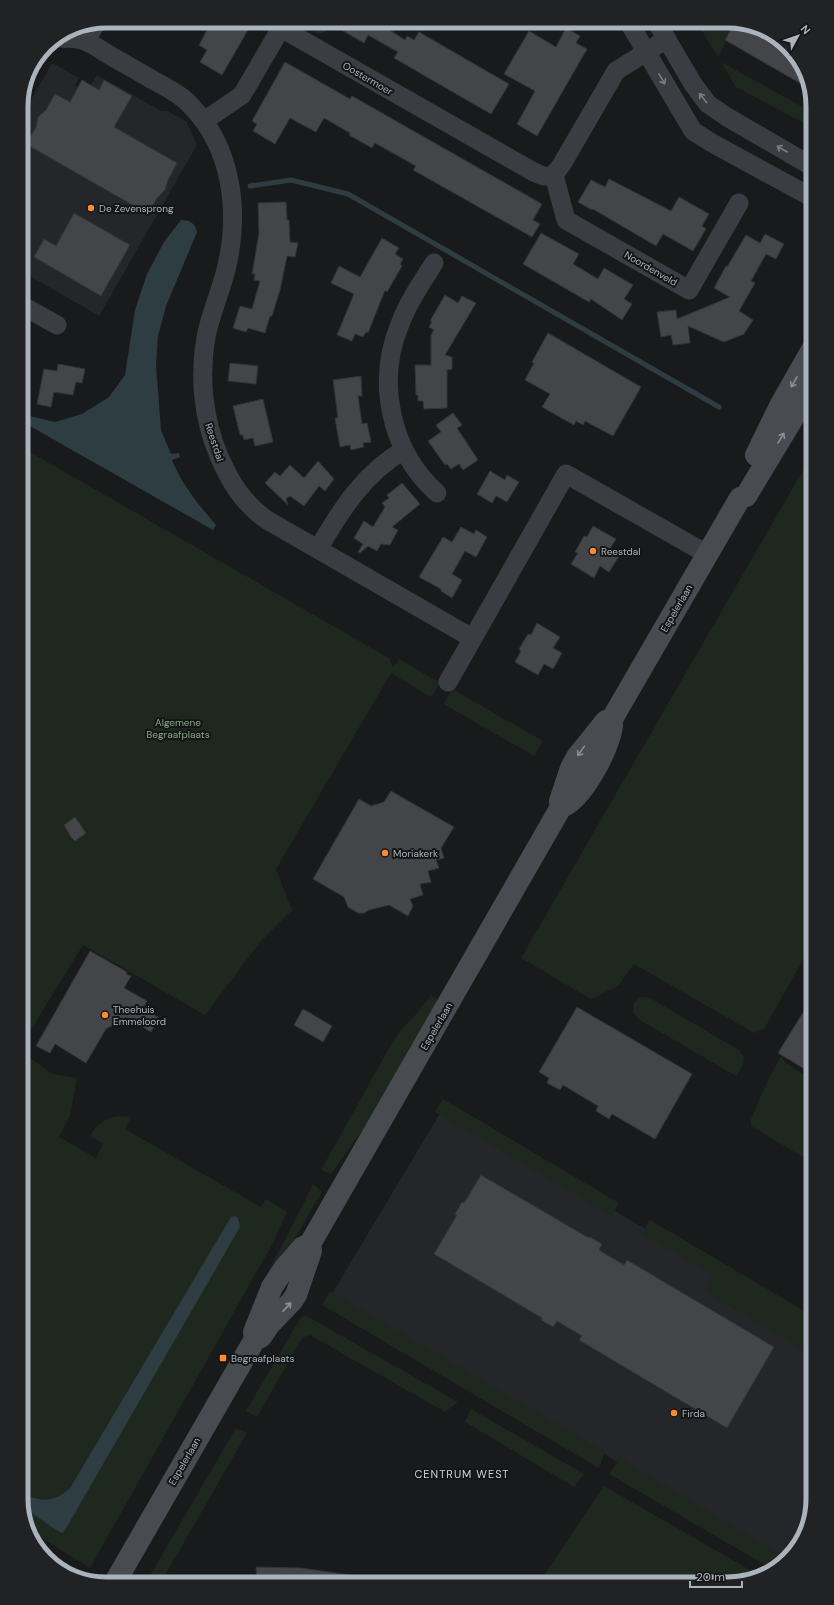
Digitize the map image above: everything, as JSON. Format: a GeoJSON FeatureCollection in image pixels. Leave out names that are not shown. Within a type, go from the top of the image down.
{"type":"FeatureCollection","features":[{"type":"Feature","properties":{"kind":"main road","name":"Espelerlaan"},"geometry":{"type":"LineString","coordinates":[[740,498],[738,491],[780,406],[806,360]]}},
{"type":"Feature","properties":{"kind":"main road","name":"Espelerlaan"},"geometry":{"type":"LineString","coordinates":[[118,1577],[255,1339],[254,1332],[272,1287],[284,1269],[303,1246],[310,1244],[562,807],[568,805],[589,780],[599,765],[613,726],[612,719],[740,498],[746,496],[806,397]]}},
{"type":"Feature","properties":{"kind":"street","name":"Oostermoer"},"geometry":{"type":"LineString","coordinates":[[204,121],[242,95],[281,28],[532,171],[544,176],[554,174]]}},
{"type":"Feature","properties":{"kind":"street"},"geometry":{"type":"LineString","coordinates":[[632,28],[693,131],[718,147],[806,194]]}},
{"type":"Feature","properties":{"kind":"street"},"geometry":{"type":"LineString","coordinates":[[660,28],[693,84],[708,104],[727,117],[806,163]]}},
{"type":"Feature","properties":{"kind":"street"},"geometry":{"type":"LineString","coordinates":[[86,41],[92,30]]}},
{"type":"Feature","properties":{"kind":"street"},"geometry":{"type":"LineString","coordinates":[[66,39],[86,41],[175,93],[194,108],[204,121]]}},
{"type":"Feature","properties":{"kind":"street"},"geometry":{"type":"LineString","coordinates":[[554,174],[564,161],[614,74],[619,69],[667,39]]}},
{"type":"Feature","properties":{"kind":"street","name":"Reestdal"},"geometry":{"type":"LineString","coordinates":[[204,121],[219,145],[230,184],[233,214],[232,241],[228,263],[210,318],[204,357],[203,388],[210,433],[228,478],[237,492],[248,504],[267,520],[472,638]]}},
{"type":"Feature","properties":{"kind":"street","name":"Noordenveld"},"geometry":{"type":"LineString","coordinates":[[554,174],[566,220],[689,290],[739,203]]}},
{"type":"Feature","properties":{"kind":"street"},"geometry":{"type":"LineString","coordinates":[[434,262],[400,324],[393,346],[388,384],[391,410],[398,436],[404,450],[418,472],[437,493]]}},
{"type":"Feature","properties":{"kind":"street"},"geometry":{"type":"LineString","coordinates":[[28,309],[57,325]]}},
{"type":"Feature","properties":{"kind":"street"},"geometry":{"type":"LineString","coordinates":[[318,549],[343,507],[357,489],[382,465],[404,450]]}},
{"type":"Feature","properties":{"kind":"street"},"geometry":{"type":"LineString","coordinates":[[448,682],[566,474],[707,554]]}},
{"type":"Feature","properties":{"kind":"shaded area","name":"De Zevensprong"},"geometry":{"type":"Polygon","coordinates":[[[52,63],[79,78],[75,85],[87,92],[97,75],[161,111],[167,111],[186,121],[197,145],[99,316],[28,275],[28,105],[52,63]]]}},
{"type":"Feature","properties":{"kind":"shaded area"},"geometry":{"type":"Polygon","coordinates":[[[181,220],[192,223],[195,226],[197,232],[166,306],[158,336],[156,365],[161,430],[171,454],[179,453],[180,457],[172,460],[191,494],[216,525],[213,530],[28,425],[28,416],[55,422],[82,414],[109,397],[125,375],[135,310],[147,274],[164,242],[181,220]]]}},
{"type":"Feature","properties":{"kind":"shaded area","name":"Firda"},"geometry":{"type":"Polygon","coordinates":[[[442,1110],[806,1323],[806,1499],[803,1519],[798,1534],[790,1547],[780,1557],[332,1294],[442,1110]]]}},
{"type":"Feature","properties":{"kind":"shaded area"},"geometry":{"type":"Polygon","coordinates":[[[235,1216],[238,1218],[240,1227],[65,1530],[62,1533],[56,1530],[29,1511],[28,1495],[34,1498],[46,1500],[52,1499],[70,1488],[231,1217],[235,1216]]]}},
{"type":"Feature","properties":{"kind":"green space"},"geometry":{"type":"Polygon","coordinates":[[[308,28],[327,28],[325,32],[318,34],[308,28]]]}},
{"type":"Feature","properties":{"kind":"green space"},"geometry":{"type":"Polygon","coordinates":[[[700,28],[733,28],[718,57],[700,28]]]}},
{"type":"Feature","properties":{"kind":"green space"},"geometry":{"type":"Polygon","coordinates":[[[721,62],[803,107],[806,106],[806,124],[736,87],[721,62]]]}},
{"type":"Feature","properties":{"kind":"green space","name":"Algemene Begraafplaats"},"geometry":{"type":"Polygon","coordinates":[[[28,451],[389,658],[393,668],[399,659],[440,683],[431,697],[391,673],[276,869],[292,910],[260,942],[205,1015],[83,945],[28,1034],[28,451]]]}},
{"type":"Feature","properties":{"kind":"green space"},"geometry":{"type":"Polygon","coordinates":[[[806,465],[806,666],[799,663],[806,667],[806,954],[764,1029],[754,1033],[634,964],[619,985],[591,999],[521,958],[806,465]]]}},
{"type":"Feature","properties":{"kind":"green space"},"geometry":{"type":"Polygon","coordinates":[[[452,689],[543,741],[534,756],[444,704],[452,689]]]}},
{"type":"Feature","properties":{"kind":"green space"},"geometry":{"type":"Polygon","coordinates":[[[431,995],[439,1001],[380,1105],[331,1174],[321,1170],[393,1041],[431,995]]]}},
{"type":"Feature","properties":{"kind":"green space"},"geometry":{"type":"Polygon","coordinates":[[[641,997],[650,998],[739,1050],[744,1057],[743,1064],[736,1076],[638,1019],[633,1012],[634,1002],[641,997]]]}},
{"type":"Feature","properties":{"kind":"green space","name":"Algemene Begraafplaats"},"geometry":{"type":"Polygon","coordinates":[[[28,1054],[30,1058],[53,1074],[77,1078],[70,1116],[59,1137],[96,1158],[103,1144],[90,1136],[94,1130],[102,1122],[112,1117],[131,1117],[125,1129],[261,1207],[266,1199],[287,1212],[274,1241],[90,1568],[37,1535],[29,1511],[61,1533],[235,1216],[231,1218],[70,1488],[52,1499],[46,1500],[34,1498],[28,1495],[28,1054]]]}},
{"type":"Feature","properties":{"kind":"green space"},"geometry":{"type":"Polygon","coordinates":[[[781,1056],[786,1063],[806,1076],[806,1159],[751,1126],[751,1119],[767,1082],[781,1056]]]}},
{"type":"Feature","properties":{"kind":"green space"},"geometry":{"type":"Polygon","coordinates":[[[443,1099],[619,1203],[612,1216],[435,1112],[443,1099]]]}},
{"type":"Feature","properties":{"kind":"green space"},"geometry":{"type":"Polygon","coordinates":[[[313,1184],[322,1192],[274,1274],[269,1270],[313,1184]]]}},
{"type":"Feature","properties":{"kind":"green space"},"geometry":{"type":"Polygon","coordinates":[[[650,1220],[806,1312],[806,1352],[704,1291],[713,1275],[642,1234],[650,1220]]]}},
{"type":"Feature","properties":{"kind":"green space"},"geometry":{"type":"Polygon","coordinates":[[[330,1291],[605,1452],[599,1468],[322,1305],[330,1291]]]}},
{"type":"Feature","properties":{"kind":"green space"},"geometry":{"type":"Polygon","coordinates":[[[305,1315],[458,1402],[445,1412],[310,1335],[302,1338],[257,1417],[246,1411],[301,1317],[305,1315]]]}},
{"type":"Feature","properties":{"kind":"green space"},"geometry":{"type":"Polygon","coordinates":[[[471,1409],[584,1474],[574,1487],[465,1422],[471,1409]]]}},
{"type":"Feature","properties":{"kind":"green space"},"geometry":{"type":"Polygon","coordinates":[[[236,1428],[247,1433],[164,1577],[149,1577],[236,1428]]]}},
{"type":"Feature","properties":{"kind":"green space"},"geometry":{"type":"Polygon","coordinates":[[[620,1458],[782,1555],[768,1567],[609,1474],[620,1458]]]}},
{"type":"Feature","properties":{"kind":"green space"},"geometry":{"type":"Polygon","coordinates":[[[604,1486],[754,1572],[743,1576],[728,1577],[543,1577],[604,1486]]]}},
{"type":"Feature","properties":{"kind":"building"},"geometry":{"type":"Polygon","coordinates":[[[208,28],[249,28],[222,75],[200,62],[207,50],[199,45],[208,28]]]}},
{"type":"Feature","properties":{"kind":"building"},"geometry":{"type":"Polygon","coordinates":[[[338,28],[387,28],[405,40],[407,36],[414,40],[419,32],[509,84],[491,114],[394,58],[398,52],[368,35],[364,43],[338,28]]]}},
{"type":"Feature","properties":{"kind":"building"},"geometry":{"type":"Polygon","coordinates":[[[566,28],[580,36],[576,43],[587,49],[537,136],[517,124],[535,91],[504,74],[529,31],[556,47],[566,28]]]}},
{"type":"Feature","properties":{"kind":"building"},"geometry":{"type":"Polygon","coordinates":[[[732,28],[753,32],[776,44],[778,46],[778,56],[788,56],[790,58],[796,67],[803,85],[725,40],[732,28]]]}},
{"type":"Feature","properties":{"kind":"building"},"geometry":{"type":"Polygon","coordinates":[[[285,62],[350,99],[352,96],[542,204],[533,220],[540,224],[532,237],[413,170],[416,166],[375,143],[372,148],[324,118],[316,132],[290,118],[275,144],[253,131],[257,124],[252,121],[285,62]]]}},
{"type":"Feature","properties":{"kind":"building"},"geometry":{"type":"Polygon","coordinates":[[[82,80],[99,90],[104,80],[132,96],[114,127],[177,163],[168,180],[165,190],[157,198],[148,214],[28,145],[28,141],[36,127],[38,117],[46,110],[55,94],[70,102],[82,80]]]}},
{"type":"Feature","properties":{"kind":"building"},"geometry":{"type":"Polygon","coordinates":[[[609,179],[671,211],[679,197],[709,214],[702,226],[706,229],[693,251],[663,234],[656,246],[593,209],[592,210],[578,202],[591,180],[605,187],[609,179]]]}},
{"type":"Feature","properties":{"kind":"building"},"geometry":{"type":"Polygon","coordinates":[[[286,202],[290,242],[298,243],[295,257],[287,256],[280,290],[265,333],[248,328],[246,332],[233,328],[240,306],[252,309],[260,281],[254,280],[255,274],[252,274],[259,233],[258,203],[286,202]]]}},
{"type":"Feature","properties":{"kind":"building"},"geometry":{"type":"Polygon","coordinates":[[[74,213],[130,245],[101,296],[34,257],[44,239],[56,246],[74,213]]]}},
{"type":"Feature","properties":{"kind":"building"},"geometry":{"type":"Polygon","coordinates":[[[541,233],[579,254],[573,264],[598,279],[604,268],[633,285],[624,299],[632,304],[622,320],[591,299],[589,302],[523,264],[541,233]]]}},
{"type":"Feature","properties":{"kind":"building"},"geometry":{"type":"Polygon","coordinates":[[[765,234],[784,244],[776,259],[766,254],[751,281],[755,283],[739,311],[753,320],[744,334],[724,342],[688,326],[690,343],[673,345],[671,335],[661,337],[657,312],[676,310],[677,319],[730,297],[714,288],[726,266],[727,267],[746,235],[760,243],[765,234]]]}},
{"type":"Feature","properties":{"kind":"building"},"geometry":{"type":"Polygon","coordinates":[[[382,238],[399,248],[395,254],[403,259],[400,264],[402,266],[387,292],[385,290],[368,333],[366,332],[363,337],[355,334],[352,341],[337,335],[354,294],[331,283],[339,266],[360,277],[382,238]]]}},
{"type":"Feature","properties":{"kind":"building"},"geometry":{"type":"Polygon","coordinates":[[[445,295],[458,303],[462,296],[476,303],[445,355],[452,357],[452,369],[447,370],[447,408],[424,409],[423,401],[418,401],[418,395],[416,395],[415,365],[431,365],[431,335],[434,330],[429,327],[432,322],[430,321],[445,295]]]}},
{"type":"Feature","properties":{"kind":"building"},"geometry":{"type":"Polygon","coordinates":[[[548,333],[641,387],[613,436],[585,421],[583,425],[576,421],[574,425],[542,407],[550,394],[525,380],[534,363],[532,362],[548,333]]]}},
{"type":"Feature","properties":{"kind":"building"},"geometry":{"type":"Polygon","coordinates":[[[230,363],[258,366],[256,384],[228,381],[230,363]]]}},
{"type":"Feature","properties":{"kind":"building"},"geometry":{"type":"Polygon","coordinates":[[[58,364],[85,369],[82,383],[76,382],[73,395],[54,392],[51,407],[37,404],[44,369],[57,371],[58,364]]]}},
{"type":"Feature","properties":{"kind":"building"},"geometry":{"type":"Polygon","coordinates":[[[361,376],[362,396],[358,396],[362,424],[367,423],[371,442],[363,443],[364,447],[351,450],[350,445],[340,447],[335,418],[338,418],[333,380],[361,376]]]}},
{"type":"Feature","properties":{"kind":"building"},"geometry":{"type":"Polygon","coordinates":[[[263,399],[273,442],[255,446],[253,438],[244,440],[243,435],[240,435],[233,406],[263,399]]]}},
{"type":"Feature","properties":{"kind":"building"},"geometry":{"type":"Polygon","coordinates":[[[453,413],[462,425],[457,428],[478,460],[463,470],[459,464],[451,469],[447,464],[445,465],[428,441],[441,432],[436,425],[453,413]]]}},
{"type":"Feature","properties":{"kind":"building"},"geometry":{"type":"Polygon","coordinates":[[[318,461],[334,479],[325,491],[319,486],[304,506],[290,496],[286,499],[288,505],[265,483],[275,472],[280,476],[290,465],[304,478],[318,461]]]}},
{"type":"Feature","properties":{"kind":"building"},"geometry":{"type":"Polygon","coordinates":[[[490,471],[505,480],[507,475],[519,482],[507,502],[496,496],[492,503],[477,494],[490,471]]]}},
{"type":"Feature","properties":{"kind":"building"},"geometry":{"type":"Polygon","coordinates":[[[402,483],[420,504],[392,527],[398,530],[390,545],[381,544],[377,551],[368,546],[360,553],[358,552],[363,544],[354,538],[364,521],[373,527],[385,507],[382,503],[389,498],[387,495],[402,483]]]}},
{"type":"Feature","properties":{"kind":"building","name":"Reestdal"},"geometry":{"type":"Polygon","coordinates":[[[593,526],[616,539],[609,550],[619,556],[609,572],[600,566],[594,578],[571,564],[578,553],[575,552],[584,536],[587,537],[593,526]]]}},
{"type":"Feature","properties":{"kind":"building"},"geometry":{"type":"Polygon","coordinates":[[[461,527],[474,534],[476,530],[487,537],[476,557],[465,551],[452,574],[462,580],[452,598],[441,591],[441,589],[419,577],[443,537],[452,542],[461,527]]]}},
{"type":"Feature","properties":{"kind":"building"},"geometry":{"type":"Polygon","coordinates":[[[537,623],[560,637],[553,648],[562,653],[553,669],[544,664],[538,675],[515,662],[521,651],[519,649],[528,634],[531,635],[537,623]]]}},
{"type":"Feature","properties":{"kind":"building","name":"Moriakerk"},"geometry":{"type":"Polygon","coordinates":[[[391,791],[454,827],[441,848],[444,858],[436,860],[439,868],[428,871],[431,882],[420,884],[423,895],[410,899],[413,906],[408,916],[389,905],[369,910],[364,913],[358,913],[348,907],[344,897],[313,879],[359,799],[371,806],[384,802],[391,791]]]}},
{"type":"Feature","properties":{"kind":"building"},"geometry":{"type":"Polygon","coordinates":[[[75,817],[86,833],[75,841],[64,825],[75,817]]]}},
{"type":"Feature","properties":{"kind":"building"},"geometry":{"type":"Polygon","coordinates":[[[90,951],[127,972],[126,974],[131,976],[124,988],[147,1001],[143,1008],[159,1018],[151,1032],[126,1017],[106,1029],[86,1063],[55,1044],[50,1053],[36,1046],[90,951]]]}},
{"type":"Feature","properties":{"kind":"building"},"geometry":{"type":"Polygon","coordinates":[[[577,1007],[692,1074],[655,1139],[612,1114],[609,1119],[596,1111],[598,1106],[563,1085],[560,1090],[547,1083],[549,1078],[539,1072],[577,1007]]]}},
{"type":"Feature","properties":{"kind":"building"},"geometry":{"type":"Polygon","coordinates":[[[303,1009],[332,1026],[323,1042],[294,1025],[303,1009]]]}},
{"type":"Feature","properties":{"kind":"building"},"geometry":{"type":"Polygon","coordinates":[[[804,1011],[806,1012],[806,1070],[778,1053],[804,1011]]]}},
{"type":"Feature","properties":{"kind":"building"},"geometry":{"type":"Polygon","coordinates":[[[481,1175],[589,1238],[590,1237],[602,1244],[599,1250],[624,1265],[627,1260],[774,1347],[727,1428],[579,1340],[582,1336],[557,1321],[553,1327],[541,1320],[542,1318],[434,1254],[457,1215],[455,1214],[462,1202],[464,1203],[481,1175]]]}},
{"type":"Feature","properties":{"kind":"building"},"geometry":{"type":"Polygon","coordinates":[[[256,1567],[301,1568],[350,1575],[350,1577],[257,1577],[256,1567]]]}},
{"type":"Feature","properties":{"kind":"waterway"},"geometry":{"type":"LineString","coordinates":[[250,186],[291,180],[348,194],[719,407]]}},
{"type":"Feature","properties":{"kind":"place","name":"De Zevensprong"},"geometry":{"type":"Point","coordinates":[91,208]}},
{"type":"Feature","properties":{"kind":"place","name":"Reestdal"},"geometry":{"type":"Point","coordinates":[593,551]}},
{"type":"Feature","properties":{"kind":"place","name":"Moriakerk"},"geometry":{"type":"Point","coordinates":[385,853]}},
{"type":"Feature","properties":{"kind":"place","name":"Theehuis Emmeloord"},"geometry":{"type":"Point","coordinates":[105,1015]}},
{"type":"Feature","properties":{"kind":"place","name":"Begraafplaats"},"geometry":{"type":"Point","coordinates":[223,1358]}},
{"type":"Feature","properties":{"kind":"place","name":"Firda"},"geometry":{"type":"Point","coordinates":[674,1413]}},
{"type":"Feature","properties":{"kind":"district","name":"CENTRUM WEST"},"geometry":{"type":"Point","coordinates":[462,1474]}}]}
